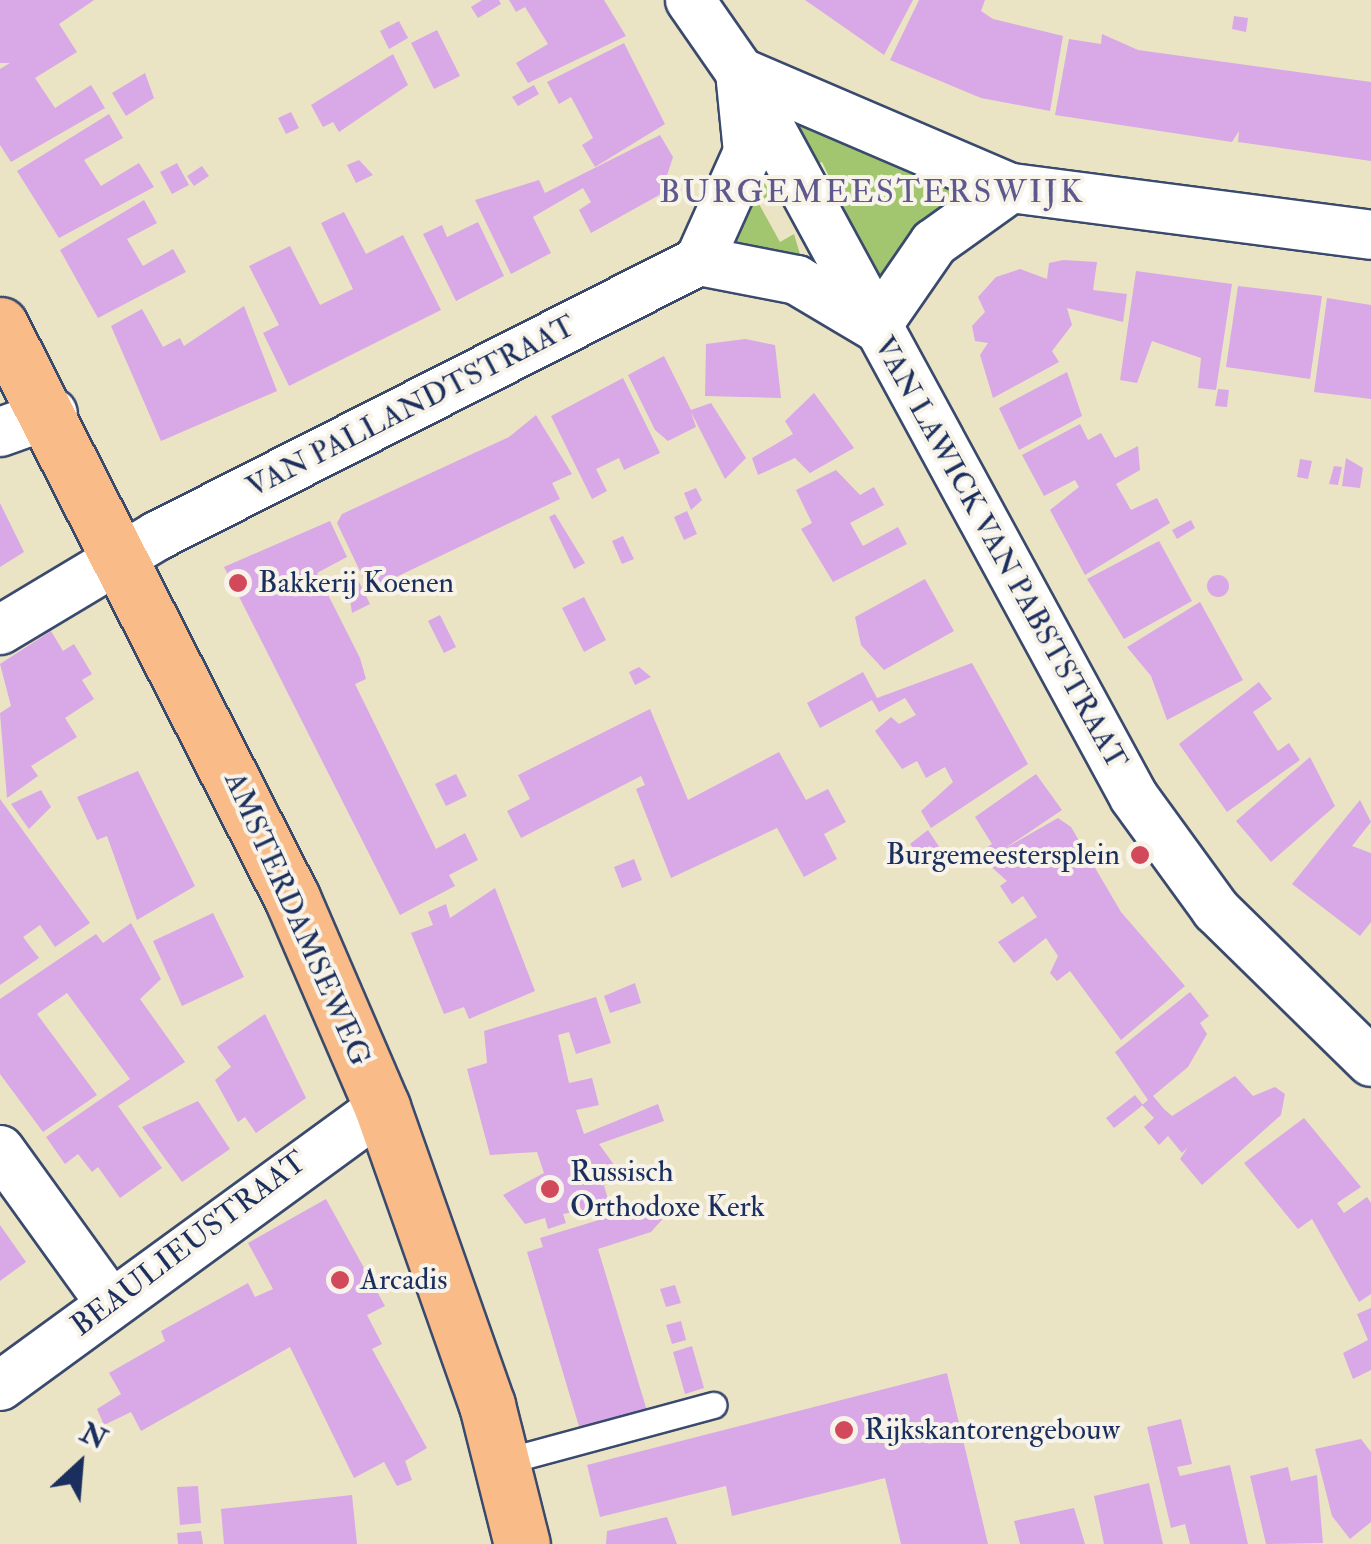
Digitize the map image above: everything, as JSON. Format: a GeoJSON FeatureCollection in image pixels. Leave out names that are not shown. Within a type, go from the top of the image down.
{"type":"FeatureCollection","features":[{"type":"Feature","properties":{"kind":"main road","name":"AMSTERDAMSEWEG"},"geometry":{"type":"LineString","coordinates":[[0,325],[53,413],[292,898],[382,1108],[502,1462],[522,1544]]}},
{"type":"Feature","properties":{"kind":"street","name":"VAN LAWICK VAN PABSTSTRAAT"},"geometry":{"type":"LineString","coordinates":[[690,0],[740,72],[1134,797],[1216,910],[1371,1062]]}},
{"type":"Feature","properties":{"kind":"street"},"geometry":{"type":"LineString","coordinates":[[1011,188],[934,244],[876,327],[797,280],[699,262],[748,152],[740,72],[1011,188],[1371,236]]}},
{"type":"Feature","properties":{"kind":"street","name":"VAN PALLANDTSTRAAT"},"geometry":{"type":"LineString","coordinates":[[0,630],[124,554],[699,262]]}},
{"type":"Feature","properties":{"kind":"street"},"geometry":{"type":"LineString","coordinates":[[0,432],[53,413]]}},
{"type":"Feature","properties":{"kind":"street","name":"BEAULIEUSTRAAT"},"geometry":{"type":"LineString","coordinates":[[0,1386],[109,1301],[382,1108]]}},
{"type":"Feature","properties":{"kind":"street"},"geometry":{"type":"LineString","coordinates":[[0,1150],[109,1301]]}},
{"type":"Feature","properties":{"kind":"lane"},"geometry":{"type":"LineString","coordinates":[[502,1462],[713,1405]]}},
{"type":"Feature","properties":{"kind":"green space"},"geometry":{"type":"Polygon","coordinates":[[[784,111],[959,191],[924,223],[883,288],[822,162],[815,165],[784,111]]]}},
{"type":"Feature","properties":{"kind":"green space"},"geometry":{"type":"Polygon","coordinates":[[[762,180],[773,195],[759,204],[780,242],[794,234],[802,261],[733,242],[762,180]]]}},
{"type":"Feature","properties":{"kind":"building"},"geometry":{"type":"Polygon","coordinates":[[[0,0],[94,0],[59,24],[77,52],[35,78],[55,108],[91,85],[105,108],[11,162],[0,145],[0,69],[10,63],[0,63],[0,0]]]}},
{"type":"Feature","properties":{"kind":"building"},"geometry":{"type":"Polygon","coordinates":[[[482,0],[499,0],[501,4],[478,18],[471,7],[482,0]]]}},
{"type":"Feature","properties":{"kind":"building"},"geometry":{"type":"Polygon","coordinates":[[[509,0],[604,0],[626,36],[528,83],[516,63],[548,44],[525,7],[516,12],[509,0]]]}},
{"type":"Feature","properties":{"kind":"building"},"geometry":{"type":"Polygon","coordinates":[[[805,0],[913,0],[884,55],[805,0]]]}},
{"type":"Feature","properties":{"kind":"building"},"geometry":{"type":"Polygon","coordinates":[[[919,0],[985,0],[981,11],[993,19],[1063,36],[1050,111],[981,98],[890,60],[919,0]]]}},
{"type":"Feature","properties":{"kind":"building"},"geometry":{"type":"Polygon","coordinates":[[[1234,16],[1248,18],[1246,32],[1232,29],[1234,16]]]}},
{"type":"Feature","properties":{"kind":"building"},"geometry":{"type":"Polygon","coordinates":[[[399,21],[408,38],[389,49],[380,31],[399,21]]]}},
{"type":"Feature","properties":{"kind":"building"},"geometry":{"type":"Polygon","coordinates":[[[437,30],[460,76],[434,89],[411,43],[437,30]]]}},
{"type":"Feature","properties":{"kind":"building"},"geometry":{"type":"Polygon","coordinates":[[[1102,34],[1138,50],[1371,82],[1371,161],[1238,142],[1239,131],[1232,142],[1055,115],[1069,39],[1101,44],[1102,34]]]}},
{"type":"Feature","properties":{"kind":"building"},"geometry":{"type":"Polygon","coordinates":[[[624,43],[665,124],[595,167],[582,145],[593,138],[571,97],[559,104],[547,82],[624,43]]]}},
{"type":"Feature","properties":{"kind":"building"},"geometry":{"type":"Polygon","coordinates":[[[393,54],[408,85],[339,132],[333,122],[323,127],[311,105],[393,54]]]}},
{"type":"Feature","properties":{"kind":"building"},"geometry":{"type":"Polygon","coordinates":[[[145,73],[154,98],[126,116],[112,93],[145,73]]]}},
{"type":"Feature","properties":{"kind":"building"},"geometry":{"type":"Polygon","coordinates":[[[534,85],[539,94],[518,106],[512,97],[534,85]]]}},
{"type":"Feature","properties":{"kind":"building"},"geometry":{"type":"Polygon","coordinates":[[[291,112],[299,128],[286,134],[278,118],[291,112]]]}},
{"type":"Feature","properties":{"kind":"building"},"geometry":{"type":"Polygon","coordinates":[[[109,114],[123,138],[84,160],[101,186],[139,163],[154,187],[59,238],[17,171],[109,114]]]}},
{"type":"Feature","properties":{"kind":"building"},"geometry":{"type":"Polygon","coordinates":[[[660,135],[673,157],[661,194],[591,233],[579,210],[591,202],[583,188],[533,217],[551,253],[511,274],[475,200],[539,180],[545,193],[660,135]]]}},
{"type":"Feature","properties":{"kind":"building"},"geometry":{"type":"Polygon","coordinates":[[[359,160],[373,175],[356,183],[347,165],[359,160]]]}},
{"type":"Feature","properties":{"kind":"building"},"geometry":{"type":"Polygon","coordinates":[[[177,163],[189,185],[172,194],[160,172],[177,163]]]}},
{"type":"Feature","properties":{"kind":"building"},"geometry":{"type":"Polygon","coordinates":[[[202,166],[209,176],[194,186],[187,176],[202,166]]]}},
{"type":"Feature","properties":{"kind":"building"},"geometry":{"type":"Polygon","coordinates":[[[144,200],[157,223],[127,239],[143,266],[173,249],[186,272],[98,318],[60,250],[144,200]]]}},
{"type":"Feature","properties":{"kind":"building"},"geometry":{"type":"Polygon","coordinates":[[[344,212],[366,254],[403,235],[441,310],[289,386],[263,333],[279,325],[249,266],[290,246],[320,305],[353,289],[321,223],[344,212]]]}},
{"type":"Feature","properties":{"kind":"building"},"geometry":{"type":"Polygon","coordinates":[[[478,222],[504,276],[456,301],[423,234],[442,225],[447,237],[478,222]]]}},
{"type":"Feature","properties":{"kind":"building"},"geometry":{"type":"Polygon","coordinates":[[[1097,262],[1093,290],[1127,294],[1123,322],[1067,308],[1072,325],[1052,351],[1059,362],[993,398],[980,355],[988,343],[975,341],[972,326],[985,312],[978,297],[996,277],[1020,269],[1047,279],[1049,263],[1097,262]]]}},
{"type":"Feature","properties":{"kind":"building"},"geometry":{"type":"Polygon","coordinates":[[[1136,271],[1232,284],[1216,390],[1198,388],[1201,358],[1152,341],[1137,383],[1120,380],[1136,271]]]}},
{"type":"Feature","properties":{"kind":"building"},"geometry":{"type":"Polygon","coordinates":[[[1238,286],[1322,296],[1310,379],[1226,367],[1238,286]]]}},
{"type":"Feature","properties":{"kind":"building"},"geometry":{"type":"Polygon","coordinates":[[[1327,298],[1371,305],[1371,399],[1314,392],[1327,298]]]}},
{"type":"Feature","properties":{"kind":"building"},"geometry":{"type":"Polygon","coordinates":[[[244,306],[277,391],[161,441],[111,326],[142,309],[163,347],[180,338],[184,346],[244,306]]]}},
{"type":"Feature","properties":{"kind":"building"},"geometry":{"type":"Polygon","coordinates":[[[745,339],[775,345],[781,398],[705,396],[706,344],[745,339]]]}},
{"type":"Feature","properties":{"kind":"building"},"geometry":{"type":"Polygon","coordinates":[[[664,356],[691,410],[711,403],[746,458],[725,479],[691,412],[696,427],[668,441],[655,430],[628,375],[664,356]]]}},
{"type":"Feature","properties":{"kind":"building"},"geometry":{"type":"Polygon","coordinates":[[[1067,372],[1082,416],[1019,450],[999,408],[1067,372]]]}},
{"type":"Feature","properties":{"kind":"building"},"geometry":{"type":"Polygon","coordinates":[[[623,378],[660,453],[624,470],[619,458],[596,469],[607,491],[592,499],[551,416],[623,378]]]}},
{"type":"Feature","properties":{"kind":"building"},"geometry":{"type":"Polygon","coordinates":[[[1218,389],[1229,390],[1227,407],[1215,406],[1218,389]]]}},
{"type":"Feature","properties":{"kind":"building"},"geometry":{"type":"Polygon","coordinates":[[[814,393],[854,448],[810,473],[795,458],[758,475],[752,458],[793,434],[785,421],[814,393]]]}},
{"type":"Feature","properties":{"kind":"building"},"geometry":{"type":"Polygon","coordinates":[[[536,415],[572,474],[552,483],[560,499],[369,590],[337,523],[342,514],[509,437],[536,415]]]}},
{"type":"Feature","properties":{"kind":"building"},"geometry":{"type":"Polygon","coordinates":[[[1080,424],[1088,440],[1101,433],[1115,458],[1138,446],[1140,470],[1116,484],[1131,510],[1157,498],[1170,523],[1085,575],[1050,510],[1079,487],[1075,480],[1044,496],[1022,455],[1080,424]]]}},
{"type":"Feature","properties":{"kind":"building"},"geometry":{"type":"Polygon","coordinates":[[[1346,458],[1363,468],[1360,488],[1342,486],[1346,458]]]}},
{"type":"Feature","properties":{"kind":"building"},"geometry":{"type":"Polygon","coordinates":[[[1300,459],[1312,461],[1308,479],[1297,477],[1300,459]]]}},
{"type":"Feature","properties":{"kind":"building"},"geometry":{"type":"Polygon","coordinates":[[[1334,466],[1342,467],[1338,485],[1329,484],[1334,466]]]}},
{"type":"Feature","properties":{"kind":"building"},"geometry":{"type":"Polygon","coordinates":[[[836,470],[860,495],[874,487],[884,505],[850,523],[863,546],[898,527],[907,544],[833,582],[801,529],[812,523],[796,490],[836,470]]]}},
{"type":"Feature","properties":{"kind":"building"},"geometry":{"type":"Polygon","coordinates":[[[696,488],[702,500],[691,510],[684,493],[696,488]]]}},
{"type":"Feature","properties":{"kind":"building"},"geometry":{"type":"Polygon","coordinates":[[[0,503],[24,552],[0,567],[0,503]]]}},
{"type":"Feature","properties":{"kind":"building"},"geometry":{"type":"Polygon","coordinates":[[[687,511],[697,534],[684,540],[674,517],[687,511]]]}},
{"type":"Feature","properties":{"kind":"building"},"geometry":{"type":"Polygon","coordinates":[[[555,514],[585,563],[574,569],[549,517],[555,514]]]}},
{"type":"Feature","properties":{"kind":"building"},"geometry":{"type":"Polygon","coordinates":[[[1191,520],[1195,528],[1177,539],[1172,530],[1191,520]]]}},
{"type":"Feature","properties":{"kind":"building"},"geometry":{"type":"Polygon","coordinates":[[[330,521],[347,557],[317,573],[360,658],[366,679],[355,684],[436,849],[465,833],[478,860],[449,875],[455,886],[400,915],[224,567],[330,521]]]}},
{"type":"Feature","properties":{"kind":"building"},"geometry":{"type":"Polygon","coordinates":[[[623,536],[634,559],[622,564],[612,541],[623,536]]]}},
{"type":"Feature","properties":{"kind":"building"},"geometry":{"type":"Polygon","coordinates":[[[1159,541],[1192,601],[1124,639],[1087,579],[1159,541]]]}},
{"type":"Feature","properties":{"kind":"building"},"geometry":{"type":"Polygon","coordinates":[[[1218,575],[1226,578],[1226,594],[1218,597],[1210,594],[1207,586],[1210,578],[1218,575]]]}},
{"type":"Feature","properties":{"kind":"building"},"geometry":{"type":"Polygon","coordinates":[[[356,576],[370,604],[352,613],[347,581],[356,576]]]}},
{"type":"Feature","properties":{"kind":"building"},"geometry":{"type":"Polygon","coordinates":[[[925,579],[954,631],[884,670],[861,645],[855,617],[925,579]]]}},
{"type":"Feature","properties":{"kind":"building"},"geometry":{"type":"Polygon","coordinates":[[[584,597],[606,640],[584,652],[562,608],[584,597]]]}},
{"type":"Feature","properties":{"kind":"building"},"geometry":{"type":"Polygon","coordinates":[[[1200,602],[1243,680],[1167,720],[1151,676],[1127,647],[1200,602]]]}},
{"type":"Feature","properties":{"kind":"building"},"geometry":{"type":"Polygon","coordinates":[[[440,615],[456,647],[444,653],[428,621],[440,615]]]}},
{"type":"Feature","properties":{"kind":"building"},"geometry":{"type":"Polygon","coordinates":[[[51,631],[63,651],[74,644],[92,674],[82,680],[94,699],[65,718],[77,737],[31,766],[38,776],[7,798],[0,713],[11,706],[0,664],[51,631]]]}},
{"type":"Feature","properties":{"kind":"building"},"geometry":{"type":"Polygon","coordinates":[[[972,663],[1028,764],[931,828],[921,811],[953,782],[945,767],[926,778],[917,761],[902,769],[875,731],[891,717],[899,724],[916,715],[905,698],[879,712],[872,700],[820,728],[807,703],[863,672],[877,698],[972,663]]]}},
{"type":"Feature","properties":{"kind":"building"},"geometry":{"type":"Polygon","coordinates":[[[639,667],[651,677],[635,685],[629,672],[639,667]]]}},
{"type":"Feature","properties":{"kind":"building"},"geometry":{"type":"Polygon","coordinates":[[[1259,682],[1272,699],[1253,712],[1278,751],[1289,743],[1300,760],[1227,812],[1179,744],[1259,682]]]}},
{"type":"Feature","properties":{"kind":"building"},"geometry":{"type":"Polygon","coordinates":[[[650,709],[688,800],[779,752],[806,800],[828,789],[846,822],[824,834],[837,859],[804,877],[777,828],[671,878],[636,789],[645,785],[641,776],[521,838],[507,811],[530,799],[518,775],[650,709]]]}},
{"type":"Feature","properties":{"kind":"building"},"geometry":{"type":"Polygon","coordinates":[[[1310,757],[1335,806],[1271,862],[1236,821],[1310,757]]]}},
{"type":"Feature","properties":{"kind":"building"},"geometry":{"type":"Polygon","coordinates":[[[138,771],[195,886],[137,920],[107,836],[97,840],[77,797],[138,771]]]}},
{"type":"Feature","properties":{"kind":"building"},"geometry":{"type":"Polygon","coordinates":[[[456,774],[467,796],[446,806],[435,784],[456,774]]]}},
{"type":"Feature","properties":{"kind":"building"},"geometry":{"type":"Polygon","coordinates":[[[1036,774],[1062,810],[1004,849],[1058,818],[1071,827],[1121,912],[1185,986],[1121,1040],[1070,971],[1057,981],[1050,973],[1058,956],[1046,938],[1014,963],[998,942],[1037,917],[1023,896],[1012,904],[1000,886],[1007,881],[977,854],[992,844],[975,817],[1036,774]]]}},
{"type":"Feature","properties":{"kind":"building"},"geometry":{"type":"Polygon","coordinates":[[[41,790],[51,807],[29,829],[11,804],[41,790]]]}},
{"type":"Feature","properties":{"kind":"building"},"geometry":{"type":"Polygon","coordinates":[[[0,799],[90,923],[55,947],[40,925],[23,937],[39,958],[0,985],[0,799]]]}},
{"type":"Feature","properties":{"kind":"building"},"geometry":{"type":"Polygon","coordinates":[[[1360,800],[1371,822],[1352,846],[1371,853],[1371,922],[1360,936],[1292,884],[1360,800]]]}},
{"type":"Feature","properties":{"kind":"building"},"geometry":{"type":"Polygon","coordinates":[[[928,830],[940,848],[923,860],[910,844],[928,830]]]}},
{"type":"Feature","properties":{"kind":"building"},"geometry":{"type":"Polygon","coordinates":[[[634,859],[642,880],[622,888],[614,867],[634,859]]]}},
{"type":"Feature","properties":{"kind":"building"},"geometry":{"type":"Polygon","coordinates":[[[495,888],[535,991],[469,1019],[464,1007],[444,1014],[411,933],[433,925],[428,912],[446,904],[450,918],[495,888]]]}},
{"type":"Feature","properties":{"kind":"building"},"geometry":{"type":"Polygon","coordinates":[[[213,913],[244,977],[182,1006],[153,941],[213,913]]]}},
{"type":"Feature","properties":{"kind":"building"},"geometry":{"type":"Polygon","coordinates":[[[131,923],[161,979],[140,999],[185,1062],[118,1106],[162,1168],[120,1198],[98,1167],[92,1172],[78,1154],[65,1164],[46,1137],[130,1079],[67,993],[37,1014],[97,1095],[43,1132],[0,1074],[0,999],[96,934],[103,943],[131,923]]]}},
{"type":"Feature","properties":{"kind":"building"},"geometry":{"type":"Polygon","coordinates":[[[635,983],[641,1003],[610,1013],[604,996],[635,983]]]}},
{"type":"Feature","properties":{"kind":"building"},"geometry":{"type":"Polygon","coordinates":[[[1190,992],[1209,1016],[1200,1023],[1207,1034],[1188,1067],[1153,1096],[1164,1109],[1172,1116],[1235,1076],[1253,1096],[1275,1087],[1285,1094],[1281,1115],[1202,1185],[1180,1159],[1188,1147],[1182,1153],[1168,1136],[1159,1145],[1144,1127],[1154,1118],[1142,1105],[1148,1100],[1115,1052],[1190,992]]]}},
{"type":"Feature","properties":{"kind":"building"},"geometry":{"type":"Polygon","coordinates":[[[596,997],[611,1043],[576,1054],[569,1032],[558,1035],[569,1083],[592,1078],[599,1105],[576,1110],[584,1134],[658,1104],[664,1121],[599,1144],[620,1173],[604,1186],[610,1205],[563,1214],[566,1223],[548,1229],[545,1218],[525,1224],[503,1195],[544,1173],[537,1152],[490,1155],[467,1069],[487,1063],[484,1031],[596,997]]]}},
{"type":"Feature","properties":{"kind":"building"},"geometry":{"type":"Polygon","coordinates":[[[265,1014],[306,1098],[256,1133],[245,1117],[238,1122],[215,1080],[231,1067],[217,1047],[265,1014]]]}},
{"type":"Feature","properties":{"kind":"building"},"geometry":{"type":"Polygon","coordinates":[[[1135,1095],[1143,1105],[1114,1128],[1106,1118],[1135,1095]]]}},
{"type":"Feature","properties":{"kind":"building"},"geometry":{"type":"Polygon","coordinates":[[[198,1101],[230,1149],[182,1182],[142,1127],[198,1101]]]}},
{"type":"Feature","properties":{"kind":"building"},"geometry":{"type":"Polygon","coordinates":[[[1304,1118],[1361,1187],[1337,1203],[1344,1213],[1367,1197],[1371,1203],[1371,1294],[1359,1302],[1312,1219],[1298,1229],[1244,1163],[1304,1118]]]}},
{"type":"Feature","properties":{"kind":"building"},"geometry":{"type":"Polygon","coordinates":[[[326,1199],[385,1306],[367,1315],[382,1344],[372,1349],[427,1448],[405,1461],[412,1480],[397,1486],[384,1462],[354,1478],[290,1347],[141,1431],[131,1412],[104,1425],[97,1409],[121,1394],[109,1373],[165,1341],[161,1331],[248,1283],[255,1297],[273,1289],[248,1243],[326,1199]]]}},
{"type":"Feature","properties":{"kind":"building"},"geometry":{"type":"Polygon","coordinates":[[[664,1200],[668,1213],[651,1232],[598,1249],[648,1414],[581,1433],[527,1252],[543,1247],[540,1238],[664,1200]]]}},
{"type":"Feature","properties":{"kind":"building"},"geometry":{"type":"Polygon","coordinates":[[[0,1225],[26,1262],[0,1281],[0,1225]]]}},
{"type":"Feature","properties":{"kind":"building"},"geometry":{"type":"Polygon","coordinates":[[[675,1285],[681,1303],[666,1307],[660,1289],[675,1285]]]}},
{"type":"Feature","properties":{"kind":"building"},"geometry":{"type":"Polygon","coordinates":[[[1371,1308],[1371,1370],[1353,1379],[1343,1353],[1368,1340],[1357,1314],[1371,1308]]]}},
{"type":"Feature","properties":{"kind":"building"},"geometry":{"type":"Polygon","coordinates":[[[681,1321],[686,1340],[672,1344],[666,1325],[681,1321]]]}},
{"type":"Feature","properties":{"kind":"building"},"geometry":{"type":"Polygon","coordinates":[[[692,1346],[704,1388],[685,1394],[673,1352],[692,1346]]]}},
{"type":"Feature","properties":{"kind":"building","name":"Rijkskantorengebouw"},"geometry":{"type":"Polygon","coordinates":[[[947,1373],[988,1544],[901,1544],[885,1478],[732,1516],[726,1486],[600,1517],[587,1465],[947,1373]]]}},
{"type":"Feature","properties":{"kind":"building"},"geometry":{"type":"Polygon","coordinates":[[[1181,1419],[1192,1464],[1177,1467],[1180,1476],[1230,1465],[1248,1544],[1190,1544],[1185,1524],[1171,1528],[1147,1427],[1181,1419]]]}},
{"type":"Feature","properties":{"kind":"building"},"geometry":{"type":"Polygon","coordinates":[[[1361,1439],[1371,1452],[1371,1522],[1350,1539],[1332,1516],[1315,1449],[1361,1439]]]}},
{"type":"Feature","properties":{"kind":"building"},"geometry":{"type":"Polygon","coordinates":[[[1288,1467],[1291,1481],[1317,1475],[1323,1543],[1266,1544],[1250,1476],[1288,1467]]]}},
{"type":"Feature","properties":{"kind":"building"},"geometry":{"type":"Polygon","coordinates":[[[1149,1483],[1163,1544],[1104,1544],[1094,1496],[1149,1483]]]}},
{"type":"Feature","properties":{"kind":"building"},"geometry":{"type":"Polygon","coordinates":[[[198,1486],[201,1523],[180,1525],[177,1487],[198,1486]]]}},
{"type":"Feature","properties":{"kind":"building"},"geometry":{"type":"Polygon","coordinates":[[[352,1495],[357,1544],[224,1544],[221,1509],[352,1495]]]}},
{"type":"Feature","properties":{"kind":"building"},"geometry":{"type":"Polygon","coordinates":[[[1074,1508],[1085,1544],[1020,1544],[1014,1521],[1074,1508]]]}},
{"type":"Feature","properties":{"kind":"building"},"geometry":{"type":"Polygon","coordinates":[[[667,1517],[677,1544],[606,1544],[607,1531],[667,1517]]]}},
{"type":"Feature","properties":{"kind":"building"},"geometry":{"type":"Polygon","coordinates":[[[201,1531],[203,1544],[178,1544],[177,1533],[201,1531]]]}},
{"type":"Feature","properties":{"kind":"place","name":"Bakkerij Koenen"},"geometry":{"type":"Point","coordinates":[238,583]}},
{"type":"Feature","properties":{"kind":"place","name":"Burgemeestersplein"},"geometry":{"type":"Point","coordinates":[1140,855]}},
{"type":"Feature","properties":{"kind":"place","name":"Russisch Orthodoxe Kerk"},"geometry":{"type":"Point","coordinates":[550,1189]}},
{"type":"Feature","properties":{"kind":"place","name":"Arcadis"},"geometry":{"type":"Point","coordinates":[340,1280]}},
{"type":"Feature","properties":{"kind":"place","name":"Rijkskantorengebouw"},"geometry":{"type":"Point","coordinates":[844,1430]}},
{"type":"Feature","properties":{"kind":"district","name":"BURGEMEESTERSWIJK"},"geometry":{"type":"Point","coordinates":[872,192]}}]}
